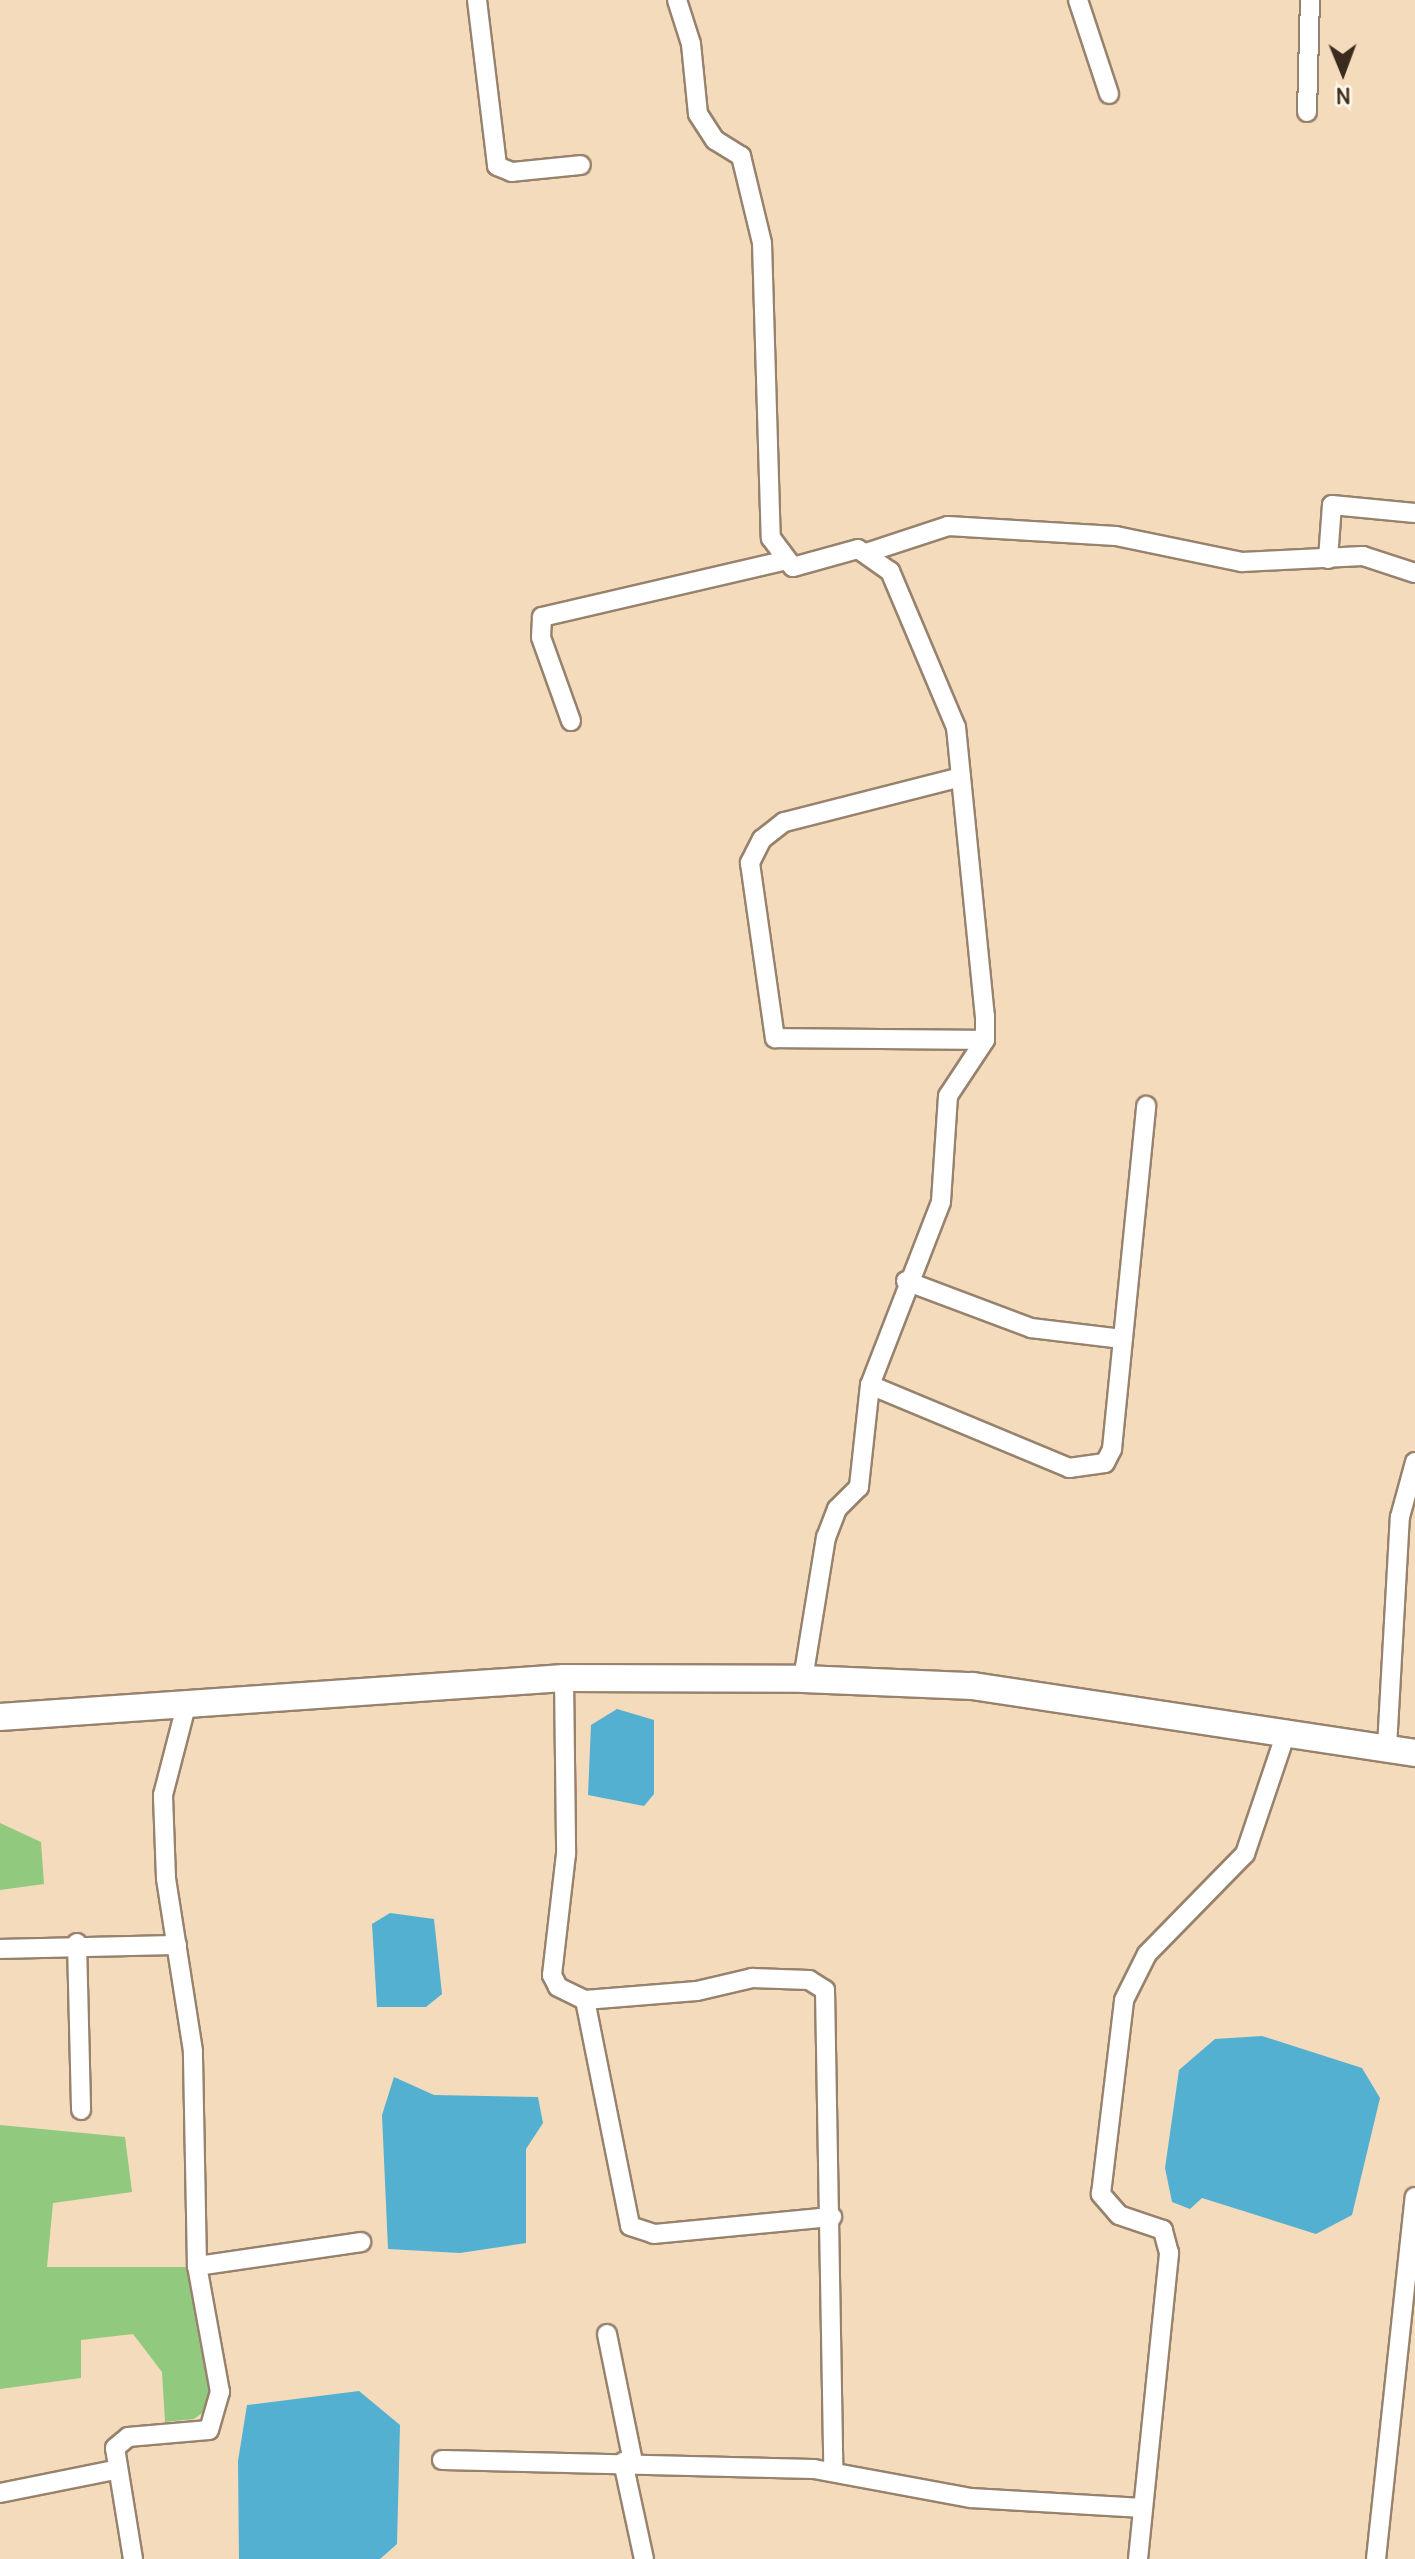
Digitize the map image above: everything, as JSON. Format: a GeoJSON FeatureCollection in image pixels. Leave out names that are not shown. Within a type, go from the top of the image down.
{"type":"FeatureCollection","features":[{"type":"Feature","properties":{"kind":"street"},"geometry":{"type":"LineString","coordinates":[[477,0],[497,166],[512,172],[581,165]]}},
{"type":"Feature","properties":{"kind":"street"},"geometry":{"type":"LineString","coordinates":[[677,0],[691,44],[698,114],[715,140],[741,156],[762,243],[768,524],[782,561]]}},
{"type":"Feature","properties":{"kind":"street"},"geometry":{"type":"LineString","coordinates":[[1078,0],[1109,94]]}},
{"type":"Feature","properties":{"kind":"street"},"geometry":{"type":"LineString","coordinates":[[1307,112],[1310,0]]}},
{"type":"Feature","properties":{"kind":"street"},"geometry":{"type":"LineString","coordinates":[[1328,559],[1332,505],[1415,513]]}},
{"type":"Feature","properties":{"kind":"street"},"geometry":{"type":"LineString","coordinates":[[571,721],[541,637],[542,617],[782,561],[804,568],[843,549],[869,552],[948,526],[1116,536],[1242,562],[1363,556],[1415,573]]}},
{"type":"Feature","properties":{"kind":"street"},"geometry":{"type":"LineString","coordinates":[[803,1679],[829,1524],[859,1487],[870,1385],[906,1281],[941,1202],[948,1096],[985,1040],[961,777],[949,707],[890,571],[869,552]]}},
{"type":"Feature","properties":{"kind":"street"},"geometry":{"type":"LineString","coordinates":[[961,777],[784,822],[762,839],[750,863],[775,1038],[985,1040]]}},
{"type":"Feature","properties":{"kind":"street"},"geometry":{"type":"LineString","coordinates":[[870,1385],[1088,1470],[1105,1463],[1112,1449],[1146,1106]]}},
{"type":"Feature","properties":{"kind":"street"},"geometry":{"type":"LineString","coordinates":[[906,1281],[1031,1328],[1122,1339]]}},
{"type":"Feature","properties":{"kind":"street"},"geometry":{"type":"LineString","coordinates":[[1387,1747],[1400,1517],[1415,1462]]}},
{"type":"Feature","properties":{"kind":"street"},"geometry":{"type":"LineString","coordinates":[[564,1678],[566,1854],[551,1963],[558,1987],[585,2000],[697,1991],[729,1979],[819,1983],[827,2004],[833,2471]]}},
{"type":"Feature","properties":{"kind":"street"},"geometry":{"type":"LineString","coordinates":[[0,1717],[564,1678],[803,1679],[956,1684],[1287,1730],[1415,1753]]}},
{"type":"Feature","properties":{"kind":"street"},"geometry":{"type":"LineString","coordinates":[[133,2559],[114,2470],[115,2448],[128,2437],[209,2430],[218,2413],[197,2266],[193,2051],[177,1945],[163,1795],[186,1706]]}},
{"type":"Feature","properties":{"kind":"street"},"geometry":{"type":"LineString","coordinates":[[1138,2559],[1169,2253],[1163,2230],[1119,2215],[1101,2194],[1124,2000],[1147,1954],[1245,1854],[1287,1730]]}},
{"type":"Feature","properties":{"kind":"street"},"geometry":{"type":"LineString","coordinates":[[0,1949],[77,1943],[177,1945]]}},
{"type":"Feature","properties":{"kind":"street"},"geometry":{"type":"LineString","coordinates":[[77,1943],[81,2110]]}},
{"type":"Feature","properties":{"kind":"street"},"geometry":{"type":"LineString","coordinates":[[585,2000],[630,2226],[654,2234],[832,2217]]}},
{"type":"Feature","properties":{"kind":"street"},"geometry":{"type":"LineString","coordinates":[[1376,2559],[1415,2197]]}},
{"type":"Feature","properties":{"kind":"street"},"geometry":{"type":"LineString","coordinates":[[197,2266],[361,2242]]}},
{"type":"Feature","properties":{"kind":"street"},"geometry":{"type":"LineString","coordinates":[[607,2334],[644,2559]]}},
{"type":"Feature","properties":{"kind":"street"},"geometry":{"type":"LineString","coordinates":[[442,2460],[628,2462],[833,2471],[971,2498],[1143,2508]]}},
{"type":"Feature","properties":{"kind":"street"},"geometry":{"type":"LineString","coordinates":[[0,2493],[114,2470]]}},
{"type":"Feature","properties":{"kind":"green space"},"geometry":{"type":"Polygon","coordinates":[[[0,1823],[41,1842],[44,1884],[0,1890],[0,1823]]]}},
{"type":"Feature","properties":{"kind":"green space"},"geometry":{"type":"Polygon","coordinates":[[[0,2125],[125,2137],[132,2192],[53,2203],[47,2267],[188,2267],[213,2405],[194,2419],[165,2422],[162,2372],[133,2334],[81,2340],[81,2378],[0,2389],[0,2125]]]}},
{"type":"Feature","properties":{"kind":"water"},"geometry":{"type":"Polygon","coordinates":[[[617,1709],[654,1720],[654,1794],[644,1806],[588,1795],[591,1725],[617,1709]]]}},
{"type":"Feature","properties":{"kind":"water"},"geometry":{"type":"Polygon","coordinates":[[[390,1913],[434,1919],[442,1994],[426,2007],[377,2007],[372,1924],[390,1913]]]}},
{"type":"Feature","properties":{"kind":"water"},"geometry":{"type":"Polygon","coordinates":[[[1262,2036],[1362,2068],[1380,2098],[1352,2215],[1316,2234],[1202,2198],[1190,2209],[1172,2202],[1165,2168],[1179,2070],[1215,2039],[1262,2036]]]}},
{"type":"Feature","properties":{"kind":"water"},"geometry":{"type":"Polygon","coordinates":[[[394,2077],[434,2095],[538,2097],[543,2123],[526,2149],[526,2243],[460,2253],[388,2249],[382,2115],[394,2077]]]}},
{"type":"Feature","properties":{"kind":"water"},"geometry":{"type":"Polygon","coordinates":[[[359,2391],[400,2425],[397,2544],[380,2559],[239,2559],[238,2461],[247,2405],[359,2391]]]}}]}
